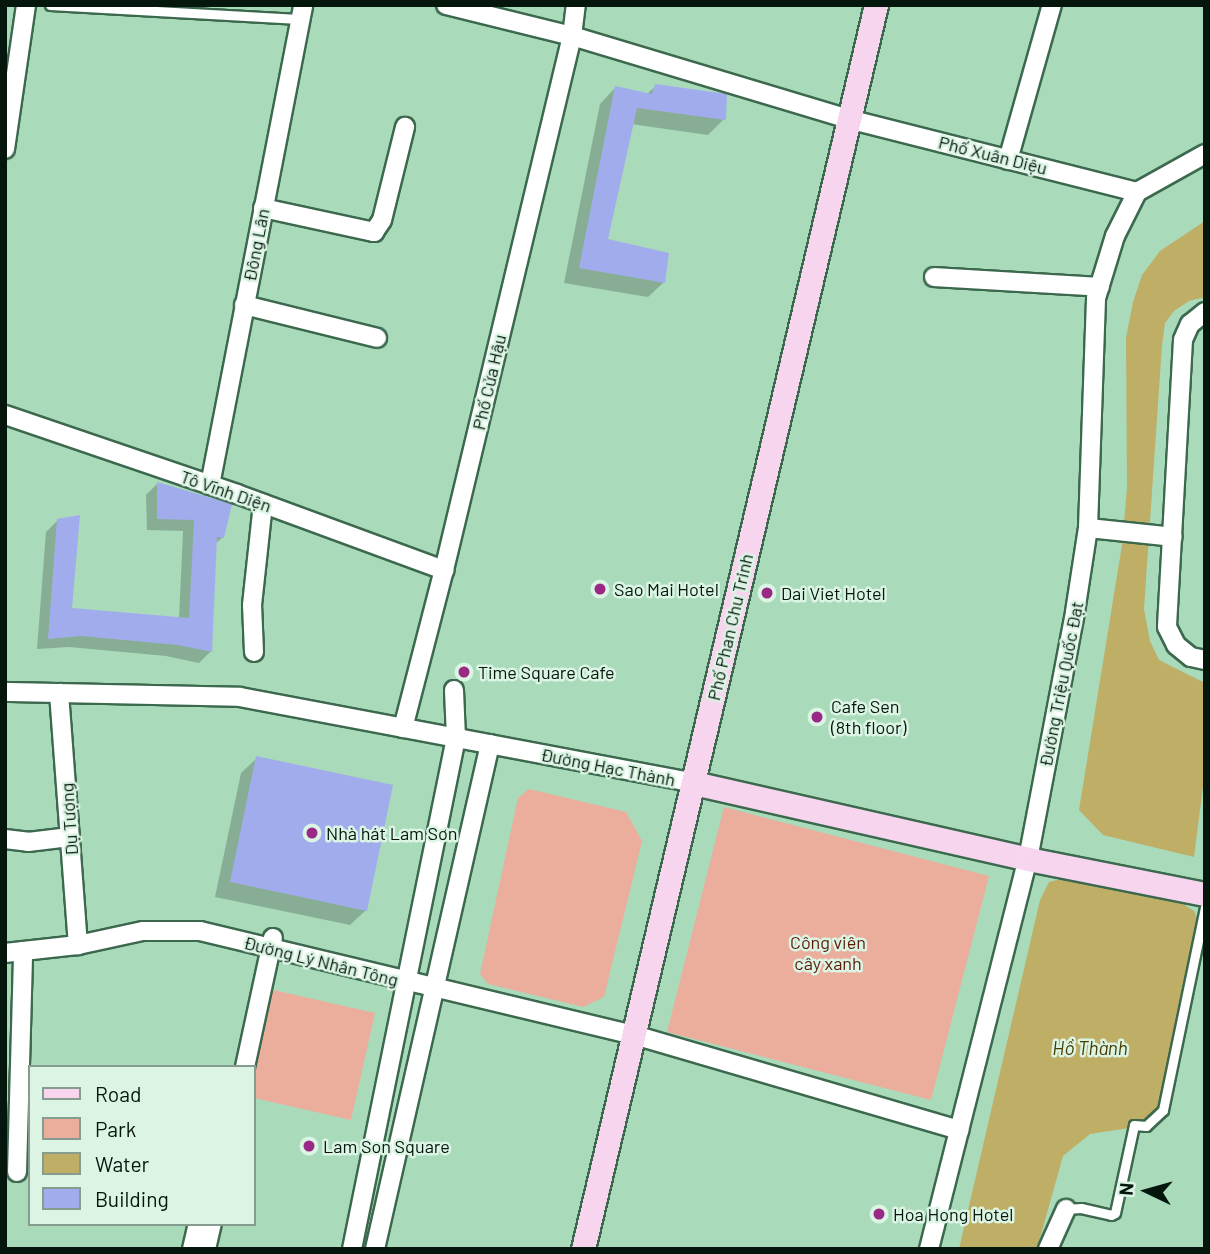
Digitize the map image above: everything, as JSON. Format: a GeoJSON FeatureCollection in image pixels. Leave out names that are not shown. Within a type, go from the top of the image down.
{"type":"FeatureCollection","features":[{"type":"Feature","properties":{"kind":"street"},"geometry":{"type":"LineString","coordinates":[[5,149],[26,5]]}},
{"type":"Feature","properties":{"kind":"street"},"geometry":{"type":"LineString","coordinates":[[446,5],[572,36],[848,119]]}},
{"type":"Feature","properties":{"kind":"street","name":"Phố Cửa Hậu"},"geometry":{"type":"LineString","coordinates":[[403,728],[444,570],[572,36],[576,5]]}},
{"type":"Feature","properties":{"kind":"street","name":"Phố Phan Chu Trinh"},"geometry":{"type":"LineString","coordinates":[[583,1249],[876,5]]}},
{"type":"Feature","properties":{"kind":"street"},"geometry":{"type":"LineString","coordinates":[[1008,159],[1052,5]]}},
{"type":"Feature","properties":{"kind":"street","name":"Đông Lân"},"geometry":{"type":"LineString","coordinates":[[210,485],[301,12]]}},
{"type":"Feature","properties":{"kind":"street","name":"Phố Xuân Diệu"},"geometry":{"type":"LineString","coordinates":[[848,119],[1137,192]]}},
{"type":"Feature","properties":{"kind":"street"},"geometry":{"type":"LineString","coordinates":[[263,208],[374,232],[382,220],[405,127]]}},
{"type":"Feature","properties":{"kind":"street"},"geometry":{"type":"LineString","coordinates":[[1137,192],[1205,154]]}},
{"type":"Feature","properties":{"kind":"street","name":"Đường Triệu Quốc Đạt"},"geometry":{"type":"LineString","coordinates":[[929,1249],[1028,859],[1088,528],[1096,298],[1115,236],[1137,192]]}},
{"type":"Feature","properties":{"kind":"street"},"geometry":{"type":"LineString","coordinates":[[934,277],[1100,287]]}},
{"type":"Feature","properties":{"kind":"street"},"geometry":{"type":"LineString","coordinates":[[244,305],[377,338]]}},
{"type":"Feature","properties":{"kind":"street"},"geometry":{"type":"LineString","coordinates":[[1205,313],[1190,324],[1183,340],[1167,628],[1176,645],[1191,657],[1205,660]]}},
{"type":"Feature","properties":{"kind":"street","name":"Tô Vĩnh Diện"},"geometry":{"type":"LineString","coordinates":[[5,415],[263,503],[444,570]]}},
{"type":"Feature","properties":{"kind":"street"},"geometry":{"type":"LineString","coordinates":[[254,652],[252,605],[263,503]]}},
{"type":"Feature","properties":{"kind":"street"},"geometry":{"type":"LineString","coordinates":[[1088,528],[1173,537]]}},
{"type":"Feature","properties":{"kind":"street"},"geometry":{"type":"LineString","coordinates":[[352,1249],[456,738],[454,690]]}},
{"type":"Feature","properties":{"kind":"street","name":"Đường Hạc Thành"},"geometry":{"type":"LineString","coordinates":[[5,692],[240,697],[694,783],[1028,859],[1205,894]]}},
{"type":"Feature","properties":{"kind":"street","name":"Dụ Tượng"},"geometry":{"type":"LineString","coordinates":[[59,693],[78,945]]}},
{"type":"Feature","properties":{"kind":"street"},"geometry":{"type":"LineString","coordinates":[[375,1249],[490,744]]}},
{"type":"Feature","properties":{"kind":"street"},"geometry":{"type":"LineString","coordinates":[[5,839],[28,842],[70,837]]}},
{"type":"Feature","properties":{"kind":"street","name":"Đường Lý Nhân Tông"},"geometry":{"type":"LineString","coordinates":[[14,952],[78,945],[143,931],[200,931],[269,944],[407,982],[634,1035],[959,1130]]}},
{"type":"Feature","properties":{"kind":"street"},"geometry":{"type":"LineString","coordinates":[[236,1065],[269,944]]}},
{"type":"Feature","properties":{"kind":"street"},"geometry":{"type":"LineString","coordinates":[[245,1065],[269,944]]}},
{"type":"Feature","properties":{"kind":"street"},"geometry":{"type":"LineString","coordinates":[[14,952],[17,1172]]}},
{"type":"Feature","properties":{"kind":"street"},"geometry":{"type":"LineString","coordinates":[[1049,1249],[1066,1209]]}},
{"type":"Feature","properties":{"kind":"street"},"geometry":{"type":"LineString","coordinates":[[192,1249],[198,1226]]}},
{"type":"Feature","properties":{"kind":"street"},"geometry":{"type":"LineString","coordinates":[[206,1249],[212,1226]]}},
{"type":"Feature","properties":{"kind":"lane"},"geometry":{"type":"LineString","coordinates":[[51,5],[301,12]]}},
{"type":"Feature","properties":{"kind":"lane"},"geometry":{"type":"LineString","coordinates":[[1066,1209],[1081,1208],[1106,1214],[1115,1213],[1134,1125],[1146,1126],[1163,1110],[1205,907]]}},
{"type":"Feature","properties":{"kind":"green space"},"geometry":{"type":"Polygon","coordinates":[[[529,789],[626,812],[642,841],[604,997],[583,1007],[488,984],[480,974],[518,798],[529,789]]]}},
{"type":"Feature","properties":{"kind":"green space","name":"Công viên cây xanh"},"geometry":{"type":"Polygon","coordinates":[[[724,807],[989,876],[931,1100],[667,1032],[724,807]]]}},
{"type":"Feature","properties":{"kind":"green space"},"geometry":{"type":"Polygon","coordinates":[[[269,989],[375,1013],[351,1120],[256,1098],[254,1065],[269,989]]]}},
{"type":"Feature","properties":{"kind":"water"},"geometry":{"type":"Polygon","coordinates":[[[1205,221],[1205,297],[1189,301],[1174,311],[1165,323],[1144,609],[1150,641],[1159,660],[1205,683],[1205,771],[1194,857],[1103,835],[1079,810],[1122,545],[1127,488],[1126,338],[1133,302],[1142,275],[1160,251],[1205,221]]]}},
{"type":"Feature","properties":{"kind":"water","name":"Hồ Thành"},"geometry":{"type":"Polygon","coordinates":[[[1061,879],[1183,904],[1194,911],[1200,925],[1161,1105],[1149,1125],[1090,1134],[1063,1156],[1037,1249],[959,1249],[1040,900],[1049,882],[1061,879]]]}},
{"type":"Feature","properties":{"kind":"building"},"geometry":{"type":"Polygon","coordinates":[[[655,84],[727,94],[726,120],[637,108],[608,239],[669,253],[665,283],[579,268],[615,86],[652,94],[655,84]]]}},
{"type":"Feature","properties":{"kind":"building"},"geometry":{"type":"Polygon","coordinates":[[[157,482],[232,504],[224,538],[217,537],[212,652],[178,645],[81,636],[48,639],[57,519],[80,515],[72,608],[189,618],[194,520],[157,519],[157,482]]]}},
{"type":"Feature","properties":{"kind":"building","name":"Nhà hát Lam Sơn"},"geometry":{"type":"Polygon","coordinates":[[[256,756],[393,785],[367,911],[230,882],[256,756]]]}},
{"type":"Feature","properties":{"kind":"place","name":"Sao Mai Hotel"},"geometry":{"type":"Point","coordinates":[600,589]}},
{"type":"Feature","properties":{"kind":"place","name":"Dai Viet Hotel"},"geometry":{"type":"Point","coordinates":[767,593]}},
{"type":"Feature","properties":{"kind":"place","name":"Time Square Cafe"},"geometry":{"type":"Point","coordinates":[464,672]}},
{"type":"Feature","properties":{"kind":"place","name":"Cafe Sen (8th floor)"},"geometry":{"type":"Point","coordinates":[817,717]}},
{"type":"Feature","properties":{"kind":"place","name":"Nhà hát Lam Sơn"},"geometry":{"type":"Point","coordinates":[312,833]}},
{"type":"Feature","properties":{"kind":"place","name":"Lam Son Square"},"geometry":{"type":"Point","coordinates":[309,1146]}},
{"type":"Feature","properties":{"kind":"place","name":"Hoa Hong Hotel"},"geometry":{"type":"Point","coordinates":[879,1214]}}]}
